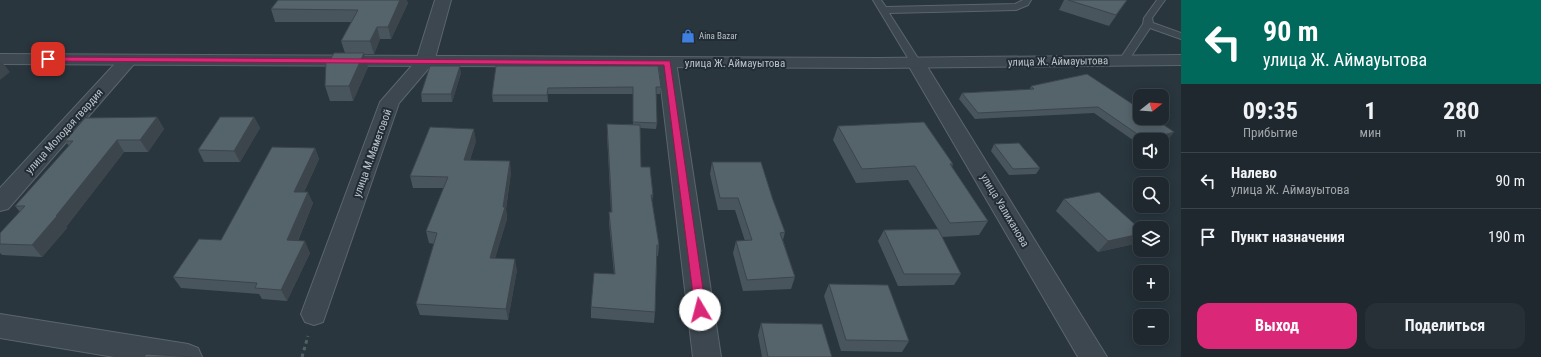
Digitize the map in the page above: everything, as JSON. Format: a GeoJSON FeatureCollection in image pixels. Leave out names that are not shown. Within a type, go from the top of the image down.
{"type":"FeatureCollection","features":[{"type":"Feature","properties":{"kind":"street","name":"улица М.Маметовой"},"geometry":{"type":"LineString","coordinates":[[314,314],[390,102],[425,62],[443,0]]}},
{"type":"Feature","properties":{"kind":"street","name":"улица Ж. Аймауытова"},"geometry":{"type":"LineString","coordinates":[[0,59],[916,63],[1181,60]]}},
{"type":"Feature","properties":{"kind":"street","name":"улица Молодая гвардия"},"geometry":{"type":"LineString","coordinates":[[0,203],[128,60]]}},
{"type":"Feature","properties":{"kind":"street"},"geometry":{"type":"LineString","coordinates":[[667,62],[707,357]]}},
{"type":"Feature","properties":{"kind":"street","name":"улица Уалиханова"},"geometry":{"type":"LineString","coordinates":[[916,63],[1092,357]]}},
{"type":"Feature","properties":{"kind":"street"},"geometry":{"type":"LineString","coordinates":[[0,326],[188,357]]}},
{"type":"Feature","properties":{"kind":"lane"},"geometry":{"type":"LineString","coordinates":[[878,0],[916,63]]}},
{"type":"Feature","properties":{"kind":"lane"},"geometry":{"type":"LineString","coordinates":[[884,10],[1016,7],[1025,3],[1027,0]]}},
{"type":"Feature","properties":{"kind":"lane"},"geometry":{"type":"LineString","coordinates":[[1125,60],[1148,24],[1148,18],[1161,0]]}},
{"type":"Feature","properties":{"kind":"lane"},"geometry":{"type":"LineString","coordinates":[[1148,24],[1158,29],[1181,36]]}},
{"type":"Feature","properties":{"kind":"building"},"geometry":{"type":"Polygon","coordinates":[[[278,0],[400,0],[388,27],[377,27],[370,41],[341,41],[358,10],[271,9],[278,0]]]}},
{"type":"Feature","properties":{"kind":"building"},"geometry":{"type":"Polygon","coordinates":[[[1068,0],[1127,0],[1116,15],[1068,0]]]}},
{"type":"Feature","properties":{"kind":"building"},"geometry":{"type":"Polygon","coordinates":[[[334,53],[364,53],[349,86],[325,86],[326,60],[330,60],[334,53]]]}},
{"type":"Feature","properties":{"kind":"building"},"geometry":{"type":"Polygon","coordinates":[[[430,66],[460,66],[451,94],[421,94],[430,66]]]}},
{"type":"Feature","properties":{"kind":"building"},"geometry":{"type":"Polygon","coordinates":[[[496,66],[658,66],[661,87],[656,87],[657,123],[633,122],[633,87],[548,88],[547,95],[492,95],[496,66]]]}},
{"type":"Feature","properties":{"kind":"building"},"geometry":{"type":"Polygon","coordinates":[[[1087,74],[1133,104],[1133,125],[1164,125],[1174,132],[1169,133],[1136,133],[1098,107],[978,113],[962,93],[1034,89],[1031,86],[1087,74]]]}},
{"type":"Feature","properties":{"kind":"building"},"geometry":{"type":"Polygon","coordinates":[[[157,117],[140,140],[117,140],[32,245],[0,244],[0,233],[25,206],[15,206],[73,141],[65,141],[85,118],[157,117]]]}},
{"type":"Feature","properties":{"kind":"building"},"geometry":{"type":"Polygon","coordinates":[[[220,117],[254,117],[234,151],[198,150],[220,117]]]}},
{"type":"Feature","properties":{"kind":"building"},"geometry":{"type":"Polygon","coordinates":[[[924,122],[953,164],[950,164],[988,221],[950,223],[915,166],[862,169],[838,126],[924,122]]]}},
{"type":"Feature","properties":{"kind":"building"},"geometry":{"type":"Polygon","coordinates":[[[607,124],[640,125],[641,167],[650,167],[653,195],[651,195],[659,245],[657,245],[655,312],[591,307],[594,273],[615,274],[609,212],[612,212],[607,124]]]}},
{"type":"Feature","properties":{"kind":"building"},"geometry":{"type":"Polygon","coordinates":[[[430,127],[474,129],[464,160],[510,161],[503,207],[505,207],[490,258],[515,259],[506,309],[416,304],[437,233],[426,231],[448,177],[410,176],[430,127]]]}},
{"type":"Feature","properties":{"kind":"building"},"geometry":{"type":"Polygon","coordinates":[[[1019,143],[1040,168],[1013,169],[994,144],[1019,143]]]}},
{"type":"Feature","properties":{"kind":"building"},"geometry":{"type":"Polygon","coordinates":[[[272,147],[315,148],[294,192],[308,192],[287,240],[305,241],[281,290],[255,288],[257,283],[173,277],[199,239],[221,240],[272,147]]]}},
{"type":"Feature","properties":{"kind":"building"},"geometry":{"type":"Polygon","coordinates":[[[712,162],[761,162],[785,232],[780,233],[795,277],[747,280],[736,241],[752,240],[738,198],[720,198],[712,162]]]}},
{"type":"Feature","properties":{"kind":"building"},"geometry":{"type":"Polygon","coordinates":[[[1099,192],[1133,223],[1133,236],[1108,241],[1064,199],[1099,192]]]}},
{"type":"Feature","properties":{"kind":"building"},"geometry":{"type":"Polygon","coordinates":[[[938,229],[961,274],[904,274],[884,230],[938,229]]]}},
{"type":"Feature","properties":{"kind":"building"},"geometry":{"type":"Polygon","coordinates":[[[829,284],[888,285],[909,341],[846,340],[829,284]]]}},
{"type":"Feature","properties":{"kind":"building"},"geometry":{"type":"Polygon","coordinates":[[[761,323],[822,324],[832,357],[768,357],[761,323]]]}},
{"type":"Feature","properties":{"kind":"building"},"geometry":{"type":"Polygon","coordinates":[[[146,354],[193,357],[144,357],[146,354]]]}},
{"type":"Feature","properties":{"kind":"place","name":"Aina Bazar"},"geometry":{"type":"Point","coordinates":[688,36]}},
{"type":"Feature","properties":{"kind":"route"},"geometry":{"type":"LineString","coordinates":[[48,59],[667,62],[700,310]]}}]}
